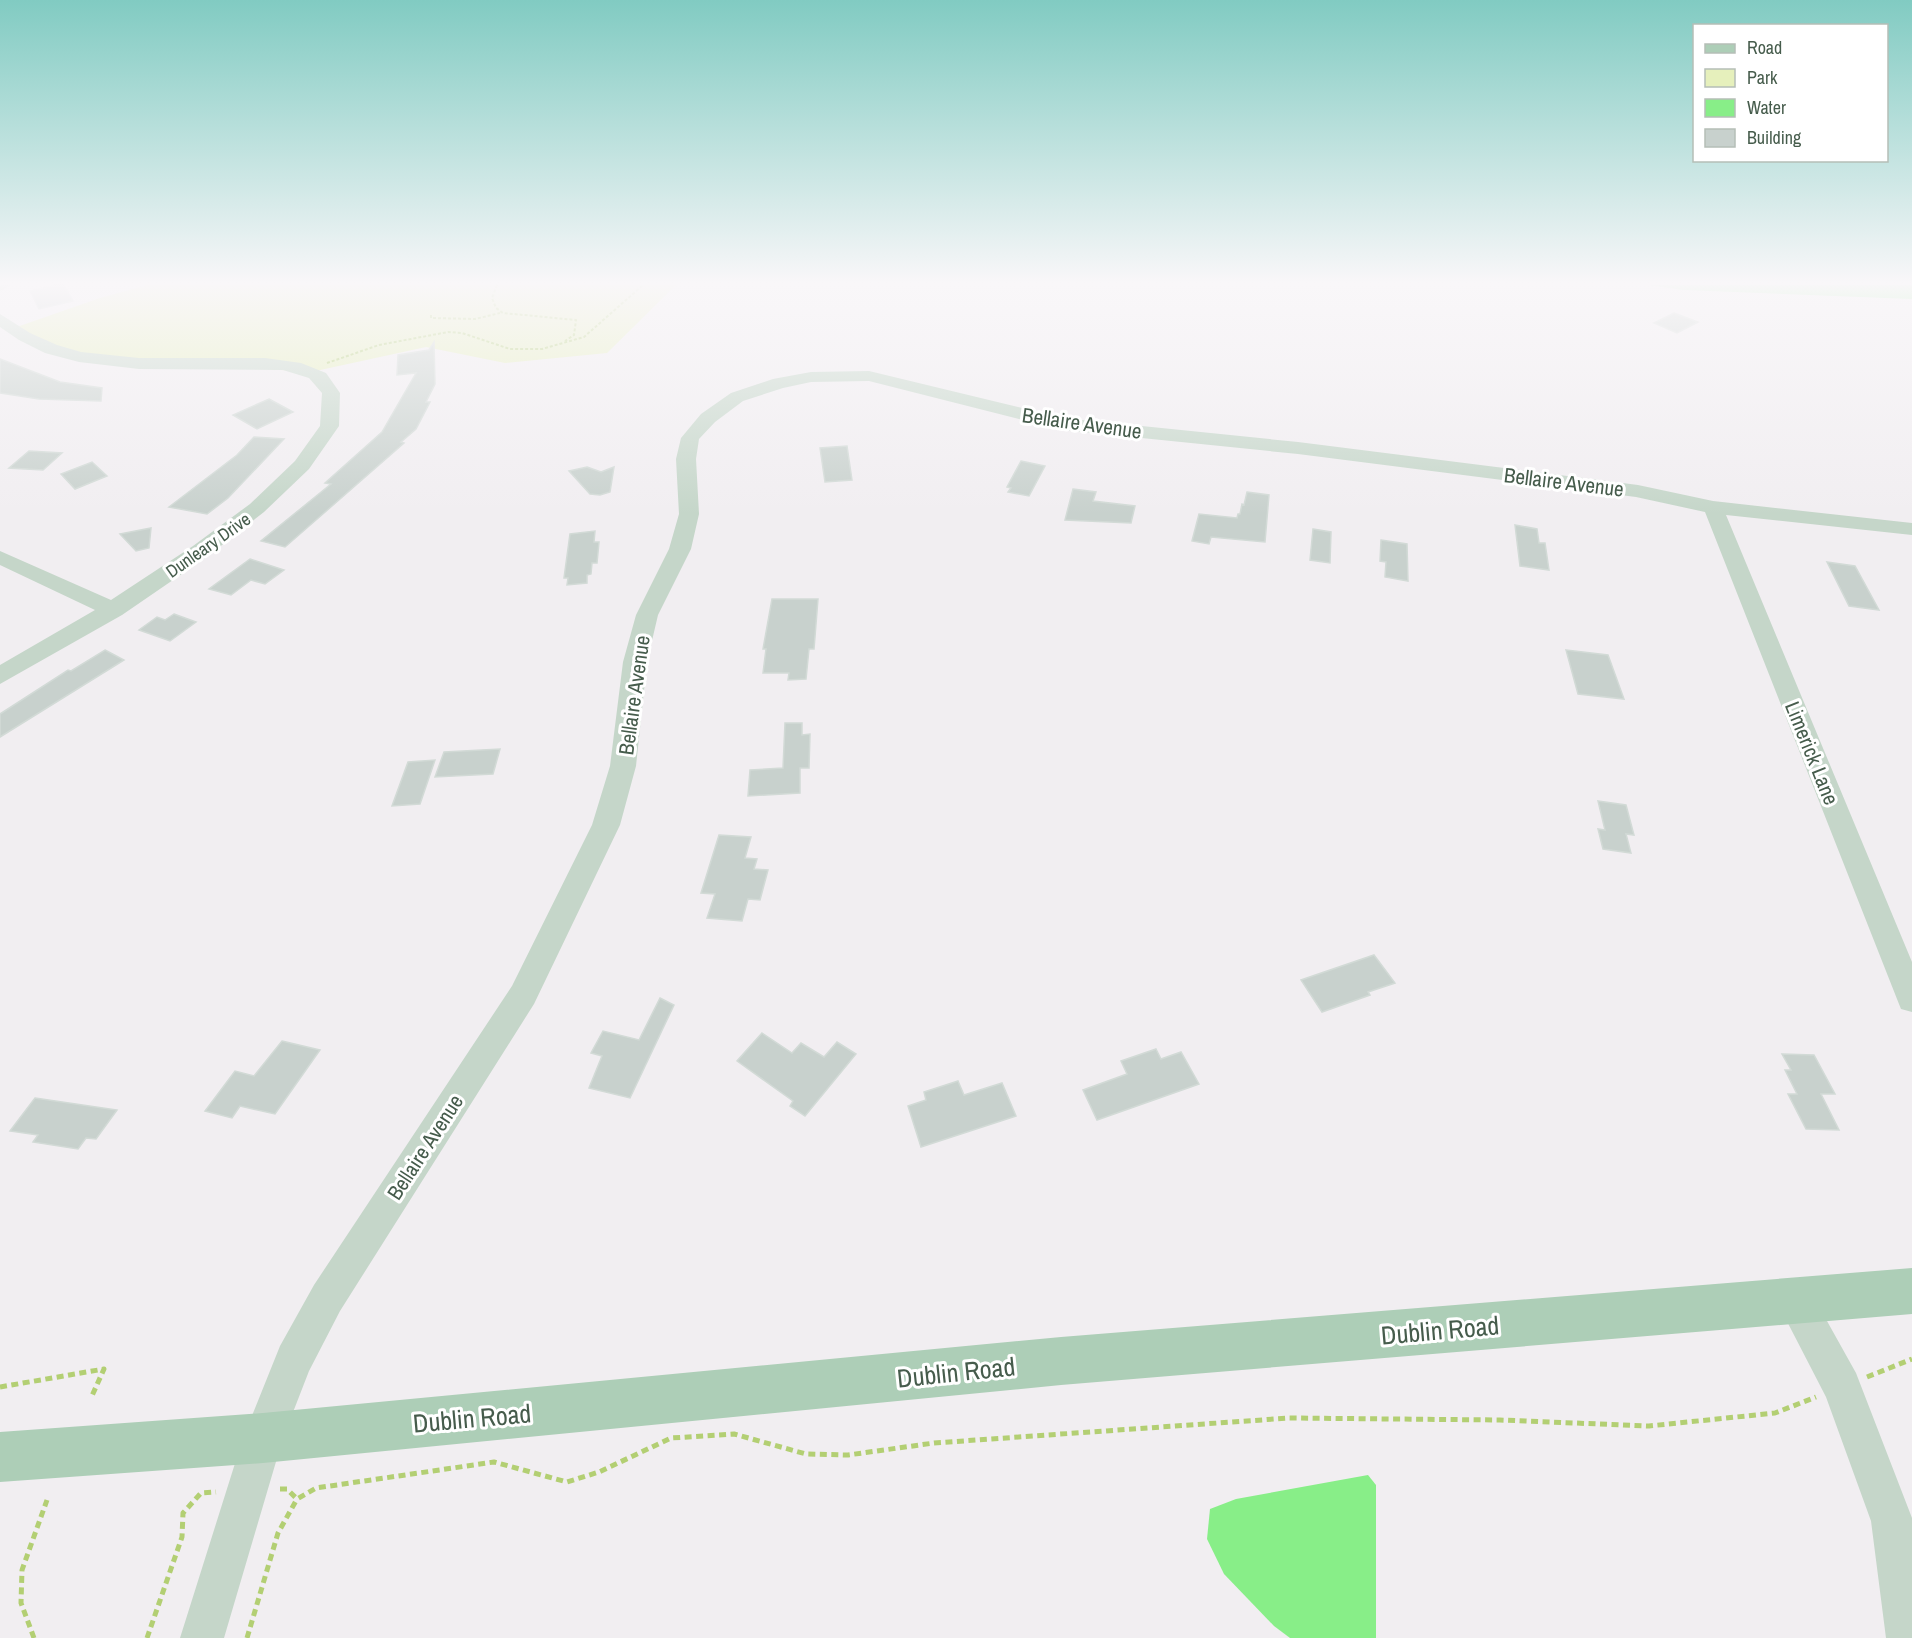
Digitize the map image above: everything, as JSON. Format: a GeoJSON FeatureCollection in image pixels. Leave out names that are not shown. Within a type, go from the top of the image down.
{"type":"FeatureCollection","features":[{"type":"Feature","properties":{"kind":"main road","name":"Dublin Road"},"geometry":{"type":"LineString","coordinates":[[0,1457],[263,1438],[1061,1361],[1912,1291]]}},
{"type":"Feature","properties":{"kind":"street"},"geometry":{"type":"LineString","coordinates":[[118,361],[260,363],[304,369]]}},
{"type":"Feature","properties":{"kind":"street","name":"Dunleary Drive"},"geometry":{"type":"LineString","coordinates":[[0,676],[114,610],[256,511],[317,449],[331,424],[334,398],[328,386],[304,369]]}},
{"type":"Feature","properties":{"kind":"street","name":"Bellaire Avenue"},"geometry":{"type":"LineString","coordinates":[[202,1638],[263,1438],[294,1360],[327,1298],[524,995],[606,825],[623,766],[635,662],[647,615],[680,549],[689,514],[686,459],[690,438],[708,418],[737,398],[757,389],[811,377],[869,376],[898,381],[994,409],[1063,424],[1298,448],[1393,462],[1566,481],[1638,491],[1665,499],[1713,507],[1912,529]]}},
{"type":"Feature","properties":{"kind":"street","name":"Limerick Lane"},"geometry":{"type":"LineString","coordinates":[[1713,507],[1912,999]]}},
{"type":"Feature","properties":{"kind":"street"},"geometry":{"type":"LineString","coordinates":[[0,557],[114,610]]}},
{"type":"Feature","properties":{"kind":"street"},"geometry":{"type":"LineString","coordinates":[[1795,1300],[1842,1387],[1892,1521],[1908,1638]]}},
{"type":"Feature","properties":{"kind":"path"},"geometry":{"type":"LineString","coordinates":[[304,369],[328,361]]}},
{"type":"Feature","properties":{"kind":"path"},"geometry":{"type":"LineString","coordinates":[[247,1638],[278,1533],[297,1499],[316,1488],[494,1462],[567,1482],[599,1472],[671,1438],[734,1434],[806,1454],[848,1455],[934,1443],[1289,1418],[1500,1420],[1649,1426],[1775,1413],[1912,1359]]}},
{"type":"Feature","properties":{"kind":"path"},"geometry":{"type":"LineString","coordinates":[[0,1387],[104,1369],[91,1398]]}},
{"type":"Feature","properties":{"kind":"path"},"geometry":{"type":"LineString","coordinates":[[147,1638],[182,1537],[183,1513],[201,1493],[248,1489],[287,1489],[297,1499]]}},
{"type":"Feature","properties":{"kind":"path"},"geometry":{"type":"LineString","coordinates":[[34,1638],[21,1603],[22,1570],[47,1500]]}},
{"type":"Feature","properties":{"kind":"green space"},"geometry":{"type":"Polygon","coordinates":[[[148,361],[360,361],[311,372],[148,361]]]}},
{"type":"Feature","properties":{"kind":"water"},"geometry":{"type":"Polygon","coordinates":[[[1368,1475],[1376,1485],[1376,1638],[1290,1638],[1274,1626],[1224,1574],[1207,1539],[1210,1509],[1236,1499],[1368,1475]]]}},
{"type":"Feature","properties":{"kind":"building"},"geometry":{"type":"Polygon","coordinates":[[[0,361],[6,361],[60,382],[102,388],[101,401],[39,399],[0,393],[0,361]]]}},
{"type":"Feature","properties":{"kind":"building"},"geometry":{"type":"Polygon","coordinates":[[[398,361],[434,361],[435,384],[426,402],[430,402],[416,429],[401,442],[404,443],[285,547],[261,541],[331,484],[325,483],[382,432],[416,373],[397,375],[398,361]]]}},
{"type":"Feature","properties":{"kind":"building"},"geometry":{"type":"Polygon","coordinates":[[[269,399],[293,412],[257,429],[233,415],[269,399]]]}},
{"type":"Feature","properties":{"kind":"building"},"geometry":{"type":"Polygon","coordinates":[[[254,437],[284,439],[228,498],[207,514],[169,507],[237,455],[254,437]]]}},
{"type":"Feature","properties":{"kind":"building"},"geometry":{"type":"Polygon","coordinates":[[[847,446],[852,480],[825,482],[820,448],[847,446]]]}},
{"type":"Feature","properties":{"kind":"building"},"geometry":{"type":"Polygon","coordinates":[[[29,451],[62,453],[43,470],[9,468],[29,451]]]}},
{"type":"Feature","properties":{"kind":"building"},"geometry":{"type":"Polygon","coordinates":[[[1021,461],[1045,466],[1029,496],[1008,492],[1011,488],[1007,487],[1021,461]]]}},
{"type":"Feature","properties":{"kind":"building"},"geometry":{"type":"Polygon","coordinates":[[[92,462],[107,476],[75,489],[61,474],[92,462]]]}},
{"type":"Feature","properties":{"kind":"building"},"geometry":{"type":"Polygon","coordinates":[[[587,467],[601,472],[614,467],[610,492],[600,495],[590,494],[569,471],[587,467]]]}},
{"type":"Feature","properties":{"kind":"building"},"geometry":{"type":"Polygon","coordinates":[[[1073,489],[1096,492],[1093,501],[1135,506],[1131,523],[1065,520],[1073,489]]]}},
{"type":"Feature","properties":{"kind":"building"},"geometry":{"type":"Polygon","coordinates":[[[1247,492],[1269,495],[1265,542],[1211,537],[1209,544],[1192,541],[1199,514],[1237,518],[1242,504],[1244,505],[1247,492]]]}},
{"type":"Feature","properties":{"kind":"building"},"geometry":{"type":"Polygon","coordinates":[[[1515,525],[1537,529],[1539,543],[1545,543],[1549,570],[1520,566],[1515,525]]]}},
{"type":"Feature","properties":{"kind":"building"},"geometry":{"type":"Polygon","coordinates":[[[151,528],[149,548],[136,551],[120,534],[151,528]]]}},
{"type":"Feature","properties":{"kind":"building"},"geometry":{"type":"Polygon","coordinates":[[[1313,529],[1331,532],[1330,563],[1310,560],[1313,529]]]}},
{"type":"Feature","properties":{"kind":"building"},"geometry":{"type":"Polygon","coordinates":[[[595,531],[594,542],[599,542],[597,563],[592,563],[591,574],[587,575],[587,583],[567,585],[568,578],[564,578],[570,534],[595,531]]]}},
{"type":"Feature","properties":{"kind":"building"},"geometry":{"type":"Polygon","coordinates":[[[1381,540],[1407,544],[1408,581],[1385,577],[1386,562],[1380,561],[1381,540]]]}},
{"type":"Feature","properties":{"kind":"building"},"geometry":{"type":"Polygon","coordinates":[[[250,559],[284,570],[265,584],[251,580],[231,595],[209,589],[250,559]]]}},
{"type":"Feature","properties":{"kind":"building"},"geometry":{"type":"Polygon","coordinates":[[[1827,562],[1855,566],[1879,610],[1849,606],[1827,562]]]}},
{"type":"Feature","properties":{"kind":"building"},"geometry":{"type":"Polygon","coordinates":[[[772,599],[818,599],[814,649],[809,649],[806,679],[788,680],[789,673],[763,673],[766,649],[763,649],[772,599]]]}},
{"type":"Feature","properties":{"kind":"building"},"geometry":{"type":"Polygon","coordinates":[[[174,614],[196,622],[170,641],[139,630],[157,617],[165,620],[174,614]]]}},
{"type":"Feature","properties":{"kind":"building"},"geometry":{"type":"Polygon","coordinates":[[[105,650],[124,660],[0,737],[0,714],[68,670],[71,671],[105,650]]]}},
{"type":"Feature","properties":{"kind":"building"},"geometry":{"type":"Polygon","coordinates":[[[1566,650],[1608,655],[1624,699],[1578,694],[1566,650]]]}},
{"type":"Feature","properties":{"kind":"building"},"geometry":{"type":"Polygon","coordinates":[[[785,723],[802,723],[802,735],[810,734],[809,768],[800,768],[800,793],[748,796],[750,770],[783,768],[785,723]]]}},
{"type":"Feature","properties":{"kind":"building"},"geometry":{"type":"Polygon","coordinates":[[[500,749],[493,774],[435,777],[444,752],[500,749]]]}},
{"type":"Feature","properties":{"kind":"building"},"geometry":{"type":"Polygon","coordinates":[[[435,760],[420,804],[392,806],[408,762],[435,760]]]}},
{"type":"Feature","properties":{"kind":"building"},"geometry":{"type":"Polygon","coordinates":[[[1598,801],[1626,805],[1634,835],[1626,834],[1631,853],[1603,849],[1598,829],[1605,830],[1598,801]]]}},
{"type":"Feature","properties":{"kind":"building"},"geometry":{"type":"Polygon","coordinates":[[[719,835],[751,837],[745,858],[757,859],[754,869],[768,870],[760,900],[748,899],[742,921],[707,918],[715,894],[701,893],[719,835]]]}},
{"type":"Feature","properties":{"kind":"building"},"geometry":{"type":"Polygon","coordinates":[[[1374,955],[1395,983],[1368,992],[1370,995],[1322,1012],[1301,980],[1374,955]]]}},
{"type":"Feature","properties":{"kind":"building"},"geometry":{"type":"Polygon","coordinates":[[[660,998],[674,1005],[630,1098],[589,1088],[602,1056],[591,1053],[603,1031],[639,1040],[660,998]]]}},
{"type":"Feature","properties":{"kind":"building"},"geometry":{"type":"Polygon","coordinates":[[[762,1033],[792,1053],[801,1043],[824,1057],[837,1042],[856,1054],[805,1116],[790,1106],[793,1101],[737,1061],[762,1033]]]}},
{"type":"Feature","properties":{"kind":"building"},"geometry":{"type":"Polygon","coordinates":[[[282,1041],[320,1050],[275,1114],[240,1106],[232,1118],[205,1111],[235,1071],[254,1076],[282,1041]]]}},
{"type":"Feature","properties":{"kind":"building"},"geometry":{"type":"Polygon","coordinates":[[[1156,1049],[1161,1059],[1181,1052],[1199,1084],[1097,1120],[1083,1090],[1127,1074],[1121,1061],[1156,1049]]]}},
{"type":"Feature","properties":{"kind":"building"},"geometry":{"type":"Polygon","coordinates":[[[1782,1054],[1814,1055],[1835,1094],[1821,1094],[1839,1130],[1806,1129],[1788,1094],[1797,1094],[1785,1070],[1791,1070],[1782,1054]]]}},
{"type":"Feature","properties":{"kind":"building"},"geometry":{"type":"Polygon","coordinates":[[[958,1081],[964,1095],[1002,1083],[1016,1116],[921,1147],[908,1106],[926,1100],[924,1092],[958,1081]]]}},
{"type":"Feature","properties":{"kind":"building"},"geometry":{"type":"Polygon","coordinates":[[[35,1098],[117,1110],[96,1139],[86,1138],[78,1149],[33,1142],[38,1135],[10,1131],[35,1098]]]}}]}
